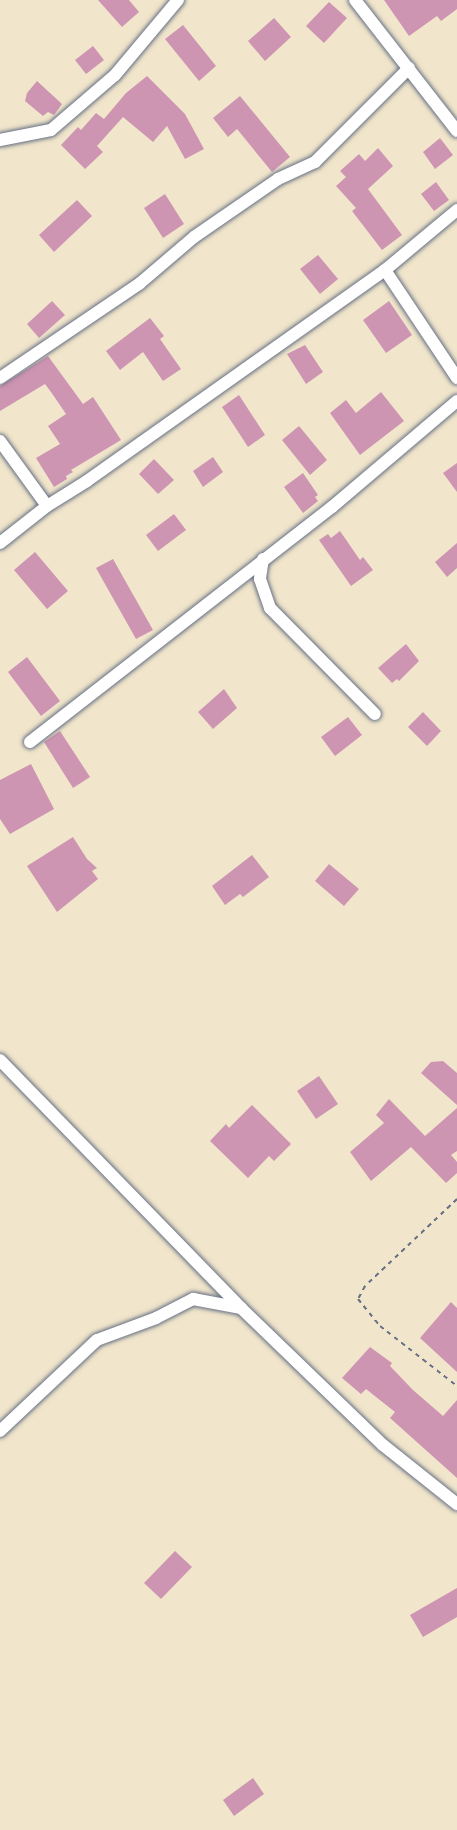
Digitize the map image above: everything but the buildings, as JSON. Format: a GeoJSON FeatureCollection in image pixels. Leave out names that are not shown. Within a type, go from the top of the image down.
{"type":"FeatureCollection","features":[{"type":"Feature","properties":{"kind":"street"},"geometry":{"type":"LineString","coordinates":[[0,140],[51,130],[115,75],[178,0]]}},
{"type":"Feature","properties":{"kind":"street"},"geometry":{"type":"LineString","coordinates":[[355,0],[457,131]]}},
{"type":"Feature","properties":{"kind":"street"},"geometry":{"type":"LineString","coordinates":[[0,378],[138,284],[212,224],[278,179],[315,162],[409,68]]}},
{"type":"Feature","properties":{"kind":"street"},"geometry":{"type":"LineString","coordinates":[[0,543],[47,506],[87,481],[385,270],[457,210]]}},
{"type":"Feature","properties":{"kind":"street"},"geometry":{"type":"LineString","coordinates":[[385,270],[457,378]]}},
{"type":"Feature","properties":{"kind":"street"},"geometry":{"type":"LineString","coordinates":[[30,742],[332,507],[457,401]]}},
{"type":"Feature","properties":{"kind":"street"},"geometry":{"type":"LineString","coordinates":[[0,441],[47,506]]}},
{"type":"Feature","properties":{"kind":"street"},"geometry":{"type":"LineString","coordinates":[[263,559],[260,579],[270,608],[375,714]]}},
{"type":"Feature","properties":{"kind":"street"},"geometry":{"type":"LineString","coordinates":[[0,1060],[241,1308],[384,1445],[457,1504]]}},
{"type":"Feature","properties":{"kind":"street"},"geometry":{"type":"LineString","coordinates":[[0,1431],[97,1340],[156,1318],[194,1299],[241,1308]]}},
{"type":"Feature","properties":{"kind":"path"},"geometry":{"type":"LineString","coordinates":[[457,1199],[365,1286],[358,1299],[380,1326],[457,1386]]}}]}
